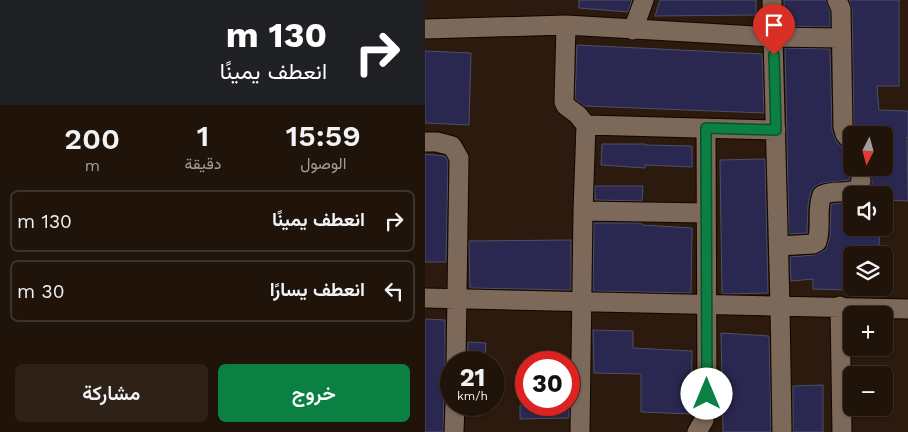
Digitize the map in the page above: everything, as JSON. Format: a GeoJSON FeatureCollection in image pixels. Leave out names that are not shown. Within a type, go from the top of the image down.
{"type":"FeatureCollection","features":[{"type":"Feature","properties":{"kind":"street"},"geometry":{"type":"LineString","coordinates":[[633,30],[644,0]]}},
{"type":"Feature","properties":{"kind":"street"},"geometry":{"type":"LineString","coordinates":[[772,0],[779,246],[781,432]]}},
{"type":"Feature","properties":{"kind":"street"},"geometry":{"type":"LineString","coordinates":[[837,0],[841,9],[843,127]]}},
{"type":"Feature","properties":{"kind":"street"},"geometry":{"type":"LineString","coordinates":[[566,25],[564,102],[586,125],[581,302],[580,432]]}},
{"type":"Feature","properties":{"kind":"street"},"geometry":{"type":"LineString","coordinates":[[425,29],[566,25],[773,37],[841,38]]}},
{"type":"Feature","properties":{"kind":"street"},"geometry":{"type":"LineString","coordinates":[[586,125],[776,130]]}},
{"type":"Feature","properties":{"kind":"street"},"geometry":{"type":"LineString","coordinates":[[697,432],[704,420],[707,394],[706,128]]}},
{"type":"Feature","properties":{"kind":"street"},"geometry":{"type":"LineString","coordinates":[[425,142],[437,142],[453,146],[459,158],[456,351]]}},
{"type":"Feature","properties":{"kind":"street"},"geometry":{"type":"LineString","coordinates":[[779,246],[813,244],[817,242],[821,194],[855,191],[859,188],[861,176]]}},
{"type":"Feature","properties":{"kind":"street"},"geometry":{"type":"LineString","coordinates":[[583,211],[706,213]]}},
{"type":"Feature","properties":{"kind":"street"},"geometry":{"type":"LineString","coordinates":[[425,298],[908,309]]}},
{"type":"Feature","properties":{"kind":"street"},"geometry":{"type":"LineString","coordinates":[[840,306],[842,432]]}},
{"type":"Feature","properties":{"kind":"street"},"geometry":{"type":"LineString","coordinates":[[454,432],[455,416]]}},
{"type":"Feature","properties":{"kind":"building"},"geometry":{"type":"Polygon","coordinates":[[[579,0],[632,0],[628,12],[579,8],[579,0]]]}},
{"type":"Feature","properties":{"kind":"building"},"geometry":{"type":"Polygon","coordinates":[[[660,0],[756,0],[756,15],[655,16],[660,0]]]}},
{"type":"Feature","properties":{"kind":"building"},"geometry":{"type":"Polygon","coordinates":[[[784,0],[826,0],[830,11],[830,27],[784,26],[784,0]]]}},
{"type":"Feature","properties":{"kind":"building"},"geometry":{"type":"Polygon","coordinates":[[[849,0],[899,0],[899,86],[877,86],[879,110],[908,111],[908,201],[893,200],[893,186],[871,186],[872,176],[893,176],[893,126],[854,126],[852,9],[849,0]]]}},
{"type":"Feature","properties":{"kind":"building"},"geometry":{"type":"Polygon","coordinates":[[[577,45],[762,54],[764,113],[584,106],[575,99],[577,45]]]}},
{"type":"Feature","properties":{"kind":"building"},"geometry":{"type":"Polygon","coordinates":[[[785,48],[830,49],[832,130],[836,141],[843,149],[843,176],[850,176],[850,180],[822,183],[814,187],[811,191],[808,206],[807,233],[789,234],[785,48]]]}},
{"type":"Feature","properties":{"kind":"building"},"geometry":{"type":"Polygon","coordinates":[[[425,51],[471,53],[469,125],[425,123],[425,51]]]}},
{"type":"Feature","properties":{"kind":"building"},"geometry":{"type":"Polygon","coordinates":[[[602,144],[692,146],[692,167],[645,165],[645,168],[601,165],[602,144]]]}},
{"type":"Feature","properties":{"kind":"building"},"geometry":{"type":"Polygon","coordinates":[[[425,154],[445,156],[448,161],[446,262],[425,262],[425,154]]]}},
{"type":"Feature","properties":{"kind":"building"},"geometry":{"type":"Polygon","coordinates":[[[765,159],[768,293],[722,294],[720,160],[765,159]]]}},
{"type":"Feature","properties":{"kind":"building"},"geometry":{"type":"Polygon","coordinates":[[[595,186],[643,186],[642,201],[595,200],[595,186]]]}},
{"type":"Feature","properties":{"kind":"building"},"geometry":{"type":"Polygon","coordinates":[[[843,203],[843,236],[880,236],[879,245],[843,246],[843,290],[813,289],[813,279],[791,281],[790,257],[814,255],[826,249],[830,237],[831,204],[843,203]]]}},
{"type":"Feature","properties":{"kind":"building"},"geometry":{"type":"Polygon","coordinates":[[[594,223],[641,223],[642,225],[692,228],[691,293],[593,291],[594,223]]]}},
{"type":"Feature","properties":{"kind":"building"},"geometry":{"type":"Polygon","coordinates":[[[571,240],[571,290],[470,288],[469,241],[571,240]]]}},
{"type":"Feature","properties":{"kind":"building"},"geometry":{"type":"Polygon","coordinates":[[[425,319],[445,320],[445,351],[440,351],[440,416],[443,416],[443,432],[425,432],[425,319]]]}},
{"type":"Feature","properties":{"kind":"building"},"geometry":{"type":"Polygon","coordinates":[[[593,330],[633,331],[633,348],[692,351],[691,414],[641,412],[641,374],[594,373],[593,330]]]}},
{"type":"Feature","properties":{"kind":"building"},"geometry":{"type":"Polygon","coordinates":[[[721,333],[769,336],[771,432],[723,432],[721,333]]]}},
{"type":"Feature","properties":{"kind":"building"},"geometry":{"type":"Polygon","coordinates":[[[468,342],[486,343],[486,351],[468,351],[468,342]]]}},
{"type":"Feature","properties":{"kind":"building"},"geometry":{"type":"Polygon","coordinates":[[[823,385],[823,432],[793,432],[793,386],[823,385]]]}},
{"type":"Feature","properties":{"kind":"building"},"geometry":{"type":"Polygon","coordinates":[[[520,416],[569,416],[569,418],[520,419],[520,416]]]}},
{"type":"Feature","properties":{"kind":"route"},"geometry":{"type":"LineString","coordinates":[[707,394],[706,128],[776,130],[774,55]]}}]}
